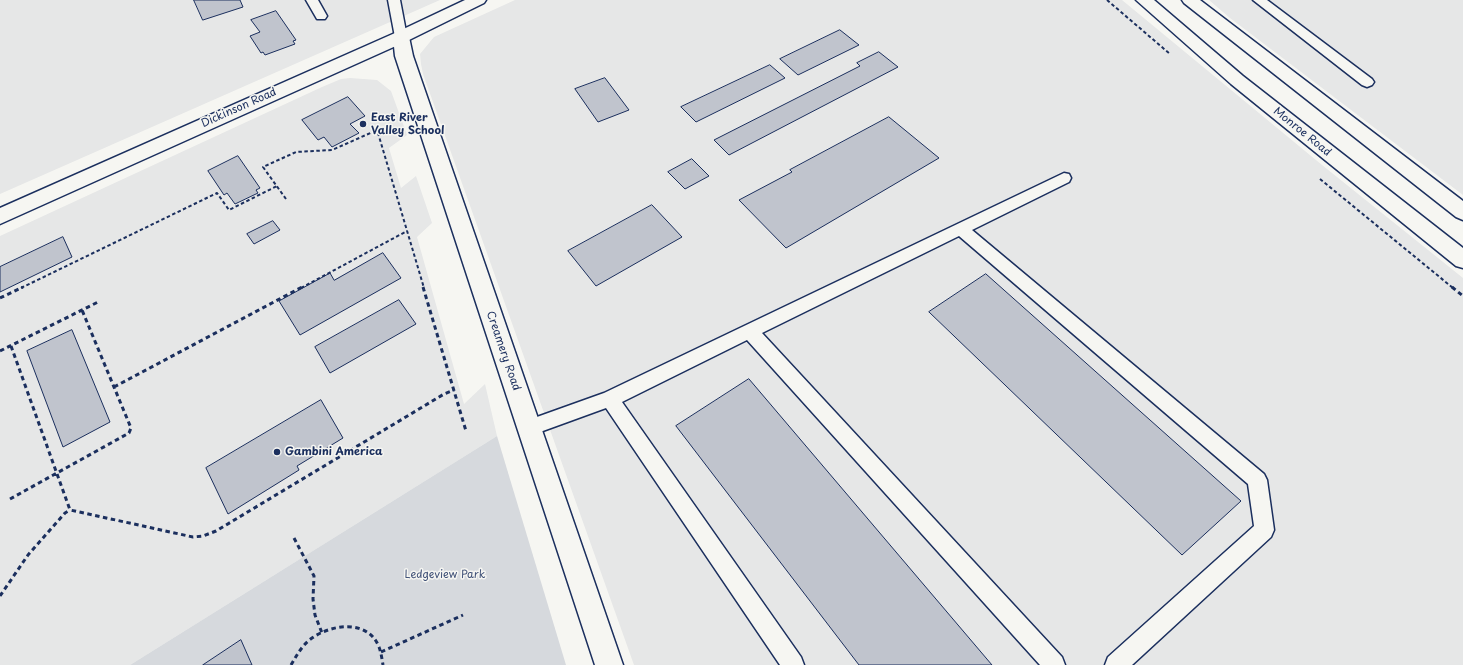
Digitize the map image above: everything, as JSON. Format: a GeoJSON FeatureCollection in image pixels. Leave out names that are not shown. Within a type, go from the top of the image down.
{"type":"FeatureCollection","features":[{"type":"Feature","properties":{"kind":"street","name":"Dickinson Road"},"geometry":{"type":"LineString","coordinates":[[0,216],[478,0]]}},
{"type":"Feature","properties":{"kind":"street","name":"Monroe Road"},"geometry":{"type":"LineString","coordinates":[[1144,0],[1237,80],[1463,260]]}},
{"type":"Feature","properties":{"kind":"street"},"geometry":{"type":"LineString","coordinates":[[1190,0],[1463,212]]}},
{"type":"Feature","properties":{"kind":"street","name":"Creamery Road"},"geometry":{"type":"LineString","coordinates":[[401,36],[404,56],[609,665]]}},
{"type":"Feature","properties":{"kind":"lane"},"geometry":{"type":"LineString","coordinates":[[312,0],[321,16]]}},
{"type":"Feature","properties":{"kind":"lane"},"geometry":{"type":"LineString","coordinates":[[394,0],[401,36]]}},
{"type":"Feature","properties":{"kind":"lane"},"geometry":{"type":"LineString","coordinates":[[1259,0],[1367,82]]}},
{"type":"Feature","properties":{"kind":"lane"},"geometry":{"type":"LineString","coordinates":[[529,428],[610,399],[1064,178]]}},
{"type":"Feature","properties":{"kind":"lane"},"geometry":{"type":"LineString","coordinates":[[960,228],[1257,480],[1264,530],[1116,665]]}},
{"type":"Feature","properties":{"kind":"lane"},"geometry":{"type":"LineString","coordinates":[[749,331],[1054,665]]}},
{"type":"Feature","properties":{"kind":"lane"},"geometry":{"type":"LineString","coordinates":[[610,399],[793,665]]}},
{"type":"Feature","properties":{"kind":"path"},"geometry":{"type":"LineString","coordinates":[[286,199],[264,167],[301,150],[321,152],[331,150],[361,135],[375,131],[378,134],[466,431]]}},
{"type":"Feature","properties":{"kind":"path"},"geometry":{"type":"LineString","coordinates":[[0,298],[217,193],[229,210],[277,186]]}},
{"type":"Feature","properties":{"kind":"path"},"geometry":{"type":"LineString","coordinates":[[114,387],[407,231]]}},
{"type":"Feature","properties":{"kind":"path"},"geometry":{"type":"LineString","coordinates":[[0,351],[98,302]]}},
{"type":"Feature","properties":{"kind":"path"},"geometry":{"type":"LineString","coordinates":[[10,499],[129,433],[131,428],[82,310]]}},
{"type":"Feature","properties":{"kind":"path"},"geometry":{"type":"LineString","coordinates":[[11,346],[70,510]]}},
{"type":"Feature","properties":{"kind":"path"},"geometry":{"type":"LineString","coordinates":[[0,596],[28,555],[65,513],[70,510],[193,537],[203,536],[216,531],[444,394],[454,390]]}},
{"type":"Feature","properties":{"kind":"path"},"geometry":{"type":"LineString","coordinates":[[294,538],[314,576],[315,615],[322,633]]}},
{"type":"Feature","properties":{"kind":"path"},"geometry":{"type":"LineString","coordinates":[[381,652],[464,615]]}},
{"type":"Feature","properties":{"kind":"path"},"geometry":{"type":"LineString","coordinates":[[291,665],[293,659],[304,646],[331,628],[345,625],[359,627],[369,633],[378,642],[383,665]]}},
{"type":"Feature","properties":{"kind":"shaded area"},"geometry":{"type":"Polygon","coordinates":[[[0,0],[440,0],[0,194],[0,0]]]}},
{"type":"Feature","properties":{"kind":"shaded area"},"geometry":{"type":"Polygon","coordinates":[[[515,0],[1122,0],[1322,165],[1463,278],[1463,665],[634,665],[423,74],[421,64],[420,54],[434,37],[515,0]]]}},
{"type":"Feature","properties":{"kind":"shaded area"},"geometry":{"type":"Polygon","coordinates":[[[1209,0],[1463,0],[1463,195],[1230,18],[1209,0]]]}},
{"type":"Feature","properties":{"kind":"shaded area"},"geometry":{"type":"Polygon","coordinates":[[[350,78],[377,80],[391,91],[407,135],[389,148],[401,188],[416,176],[432,223],[417,237],[464,404],[485,384],[497,436],[130,665],[0,665],[0,236],[322,87],[341,79],[350,78]]]}},
{"type":"Feature","properties":{"kind":"green space","name":"Ledgeview Park"},"geometry":{"type":"Polygon","coordinates":[[[497,436],[566,665],[130,665],[497,436]]]}},
{"type":"Feature","properties":{"kind":"building"},"geometry":{"type":"Polygon","coordinates":[[[194,0],[240,0],[243,7],[203,20],[194,0]]]}},
{"type":"Feature","properties":{"kind":"building"},"geometry":{"type":"Polygon","coordinates":[[[276,11],[296,40],[293,41],[295,44],[265,55],[263,52],[261,53],[250,36],[260,32],[251,20],[276,11]]]}},
{"type":"Feature","properties":{"kind":"building"},"geometry":{"type":"Polygon","coordinates":[[[840,30],[859,45],[798,75],[780,59],[840,30]]]}},
{"type":"Feature","properties":{"kind":"building"},"geometry":{"type":"Polygon","coordinates":[[[879,52],[898,67],[729,155],[714,140],[860,66],[857,63],[879,52]]]}},
{"type":"Feature","properties":{"kind":"building"},"geometry":{"type":"Polygon","coordinates":[[[770,65],[785,78],[696,122],[681,107],[770,65]]]}},
{"type":"Feature","properties":{"kind":"building"},"geometry":{"type":"Polygon","coordinates":[[[605,78],[629,110],[598,122],[575,89],[605,78]]]}},
{"type":"Feature","properties":{"kind":"building"},"geometry":{"type":"Polygon","coordinates":[[[348,97],[365,116],[350,124],[359,133],[332,147],[324,137],[318,140],[302,120],[348,97]]]}},
{"type":"Feature","properties":{"kind":"building"},"geometry":{"type":"Polygon","coordinates":[[[889,117],[939,158],[786,248],[739,200],[792,172],[790,170],[889,117]]]}},
{"type":"Feature","properties":{"kind":"building"},"geometry":{"type":"Polygon","coordinates":[[[238,156],[260,188],[256,190],[258,193],[235,204],[227,193],[224,195],[208,171],[238,156]]]}},
{"type":"Feature","properties":{"kind":"building"},"geometry":{"type":"Polygon","coordinates":[[[692,159],[709,176],[685,189],[668,172],[692,159]]]}},
{"type":"Feature","properties":{"kind":"building"},"geometry":{"type":"Polygon","coordinates":[[[652,205],[682,237],[596,286],[568,251],[652,205]]]}},
{"type":"Feature","properties":{"kind":"building"},"geometry":{"type":"Polygon","coordinates":[[[273,221],[280,230],[254,244],[247,234],[273,221]]]}},
{"type":"Feature","properties":{"kind":"building"},"geometry":{"type":"Polygon","coordinates":[[[63,237],[72,257],[0,292],[0,267],[63,237]]]}},
{"type":"Feature","properties":{"kind":"building"},"geometry":{"type":"Polygon","coordinates":[[[383,253],[401,278],[300,335],[279,301],[330,273],[334,280],[383,253]]]}},
{"type":"Feature","properties":{"kind":"building"},"geometry":{"type":"Polygon","coordinates":[[[986,274],[1241,501],[1182,555],[929,312],[986,274]]]}},
{"type":"Feature","properties":{"kind":"building"},"geometry":{"type":"Polygon","coordinates":[[[399,300],[416,324],[330,373],[315,347],[399,300]]]}},
{"type":"Feature","properties":{"kind":"building"},"geometry":{"type":"Polygon","coordinates":[[[72,330],[110,422],[63,447],[27,351],[72,330]]]}},
{"type":"Feature","properties":{"kind":"building"},"geometry":{"type":"Polygon","coordinates":[[[749,379],[992,665],[859,665],[676,426],[749,379]]]}},
{"type":"Feature","properties":{"kind":"building","name":"Gambini America"},"geometry":{"type":"Polygon","coordinates":[[[321,400],[343,438],[297,466],[299,470],[228,514],[206,468],[321,400]]]}},
{"type":"Feature","properties":{"kind":"building"},"geometry":{"type":"Polygon","coordinates":[[[241,640],[252,665],[203,665],[241,640]]]}},
{"type":"Feature","properties":{"kind":"place","name":"East River Valley School"},"geometry":{"type":"Point","coordinates":[363,124]}},
{"type":"Feature","properties":{"kind":"place","name":"Gambini America"},"geometry":{"type":"Point","coordinates":[277,452]}}]}
